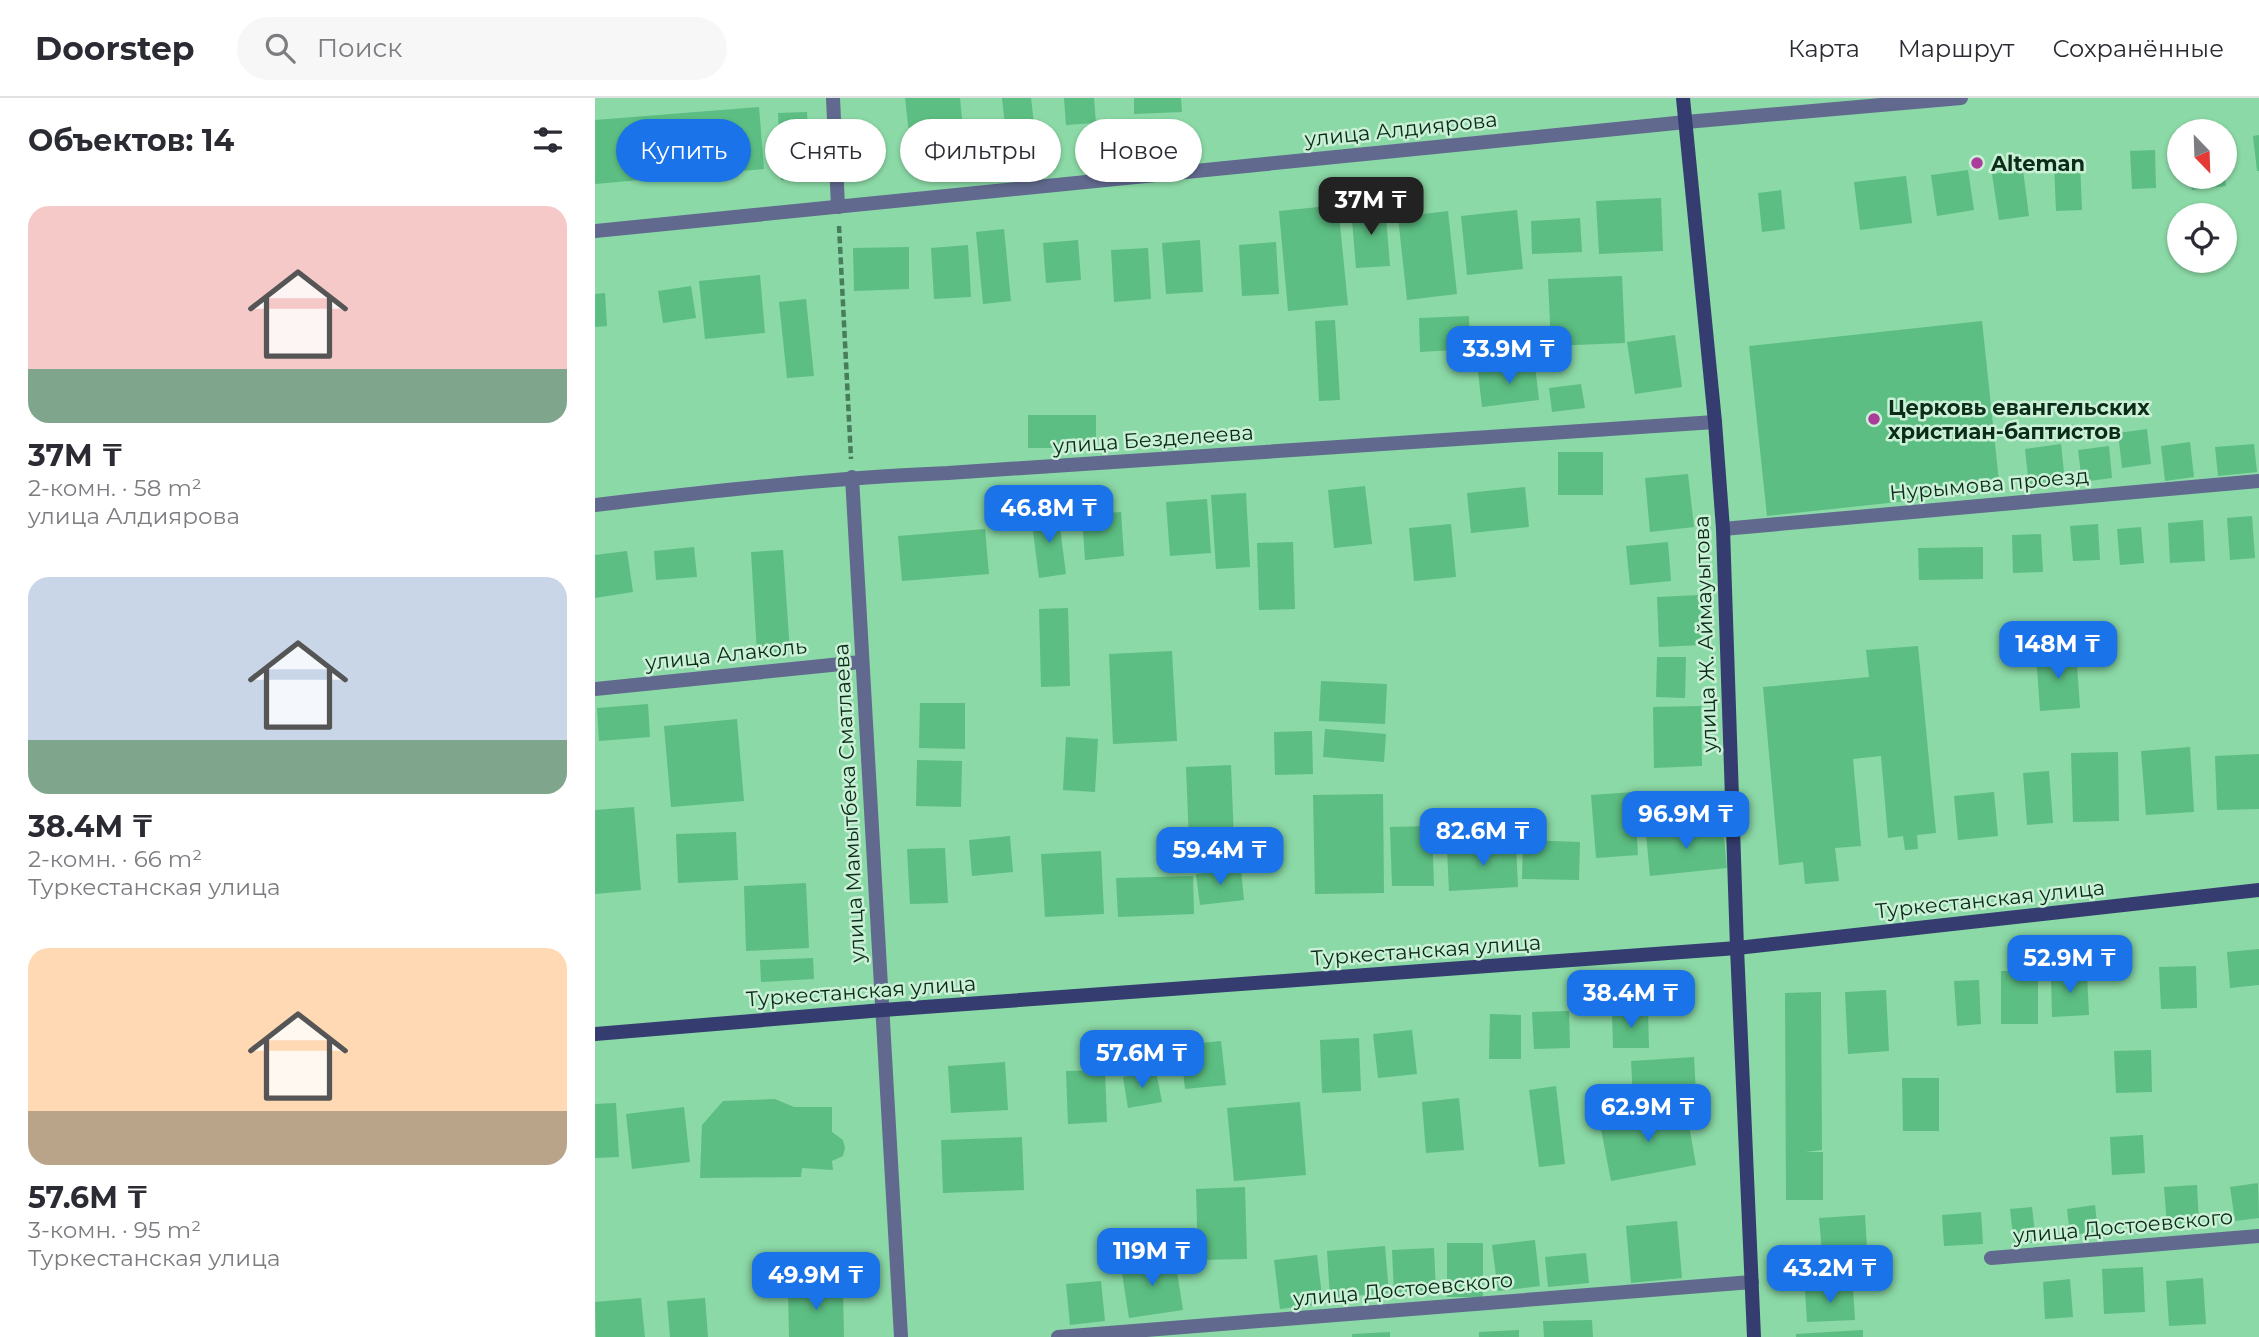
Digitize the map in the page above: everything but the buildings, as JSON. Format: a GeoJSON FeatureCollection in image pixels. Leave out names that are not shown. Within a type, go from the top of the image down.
{"type":"FeatureCollection","features":[{"type":"Feature","properties":{"kind":"street"},"geometry":{"type":"LineString","coordinates":[[833,98],[838,207]]}},
{"type":"Feature","properties":{"kind":"street","name":"улица Ж. Аймауытова"},"geometry":{"type":"LineString","coordinates":[[1683,98],[1723,528],[1754,1337]]}},
{"type":"Feature","properties":{"kind":"street","name":"улица Алдиярова"},"geometry":{"type":"LineString","coordinates":[[595,231],[1686,121],[1961,98]]}},
{"type":"Feature","properties":{"kind":"street","name":"улица Безделеева"},"geometry":{"type":"LineString","coordinates":[[595,505],[722,489],[852,477],[976,472],[1715,422]]}},
{"type":"Feature","properties":{"kind":"street","name":"улица Мамытбека Сматлаева"},"geometry":{"type":"LineString","coordinates":[[852,477],[901,1337]]}},
{"type":"Feature","properties":{"kind":"street","name":"Нурымова проезд"},"geometry":{"type":"LineString","coordinates":[[1723,528],[2259,481]]}},
{"type":"Feature","properties":{"kind":"street","name":"улица Алаколь"},"geometry":{"type":"LineString","coordinates":[[595,689],[861,662]]}},
{"type":"Feature","properties":{"kind":"street","name":"Туркестанская улица"},"geometry":{"type":"LineString","coordinates":[[595,1034],[883,1010],[1737,948],[2259,890]]}},
{"type":"Feature","properties":{"kind":"street","name":"улица Достоевского"},"geometry":{"type":"LineString","coordinates":[[1991,1258],[2259,1236]]}},
{"type":"Feature","properties":{"kind":"street","name":"улица Достоевского"},"geometry":{"type":"LineString","coordinates":[[1058,1337],[1752,1282]]}},
{"type":"Feature","properties":{"kind":"path"},"geometry":{"type":"LineString","coordinates":[[838,207],[852,477]]}},
{"type":"Feature","properties":{"kind":"place","name":"Alteman"},"geometry":{"type":"Point","coordinates":[1977,163]}},
{"type":"Feature","properties":{"kind":"place","name":"Церковь евангельских христиан-баптистов"},"geometry":{"type":"Point","coordinates":[1874,419]}}]}
